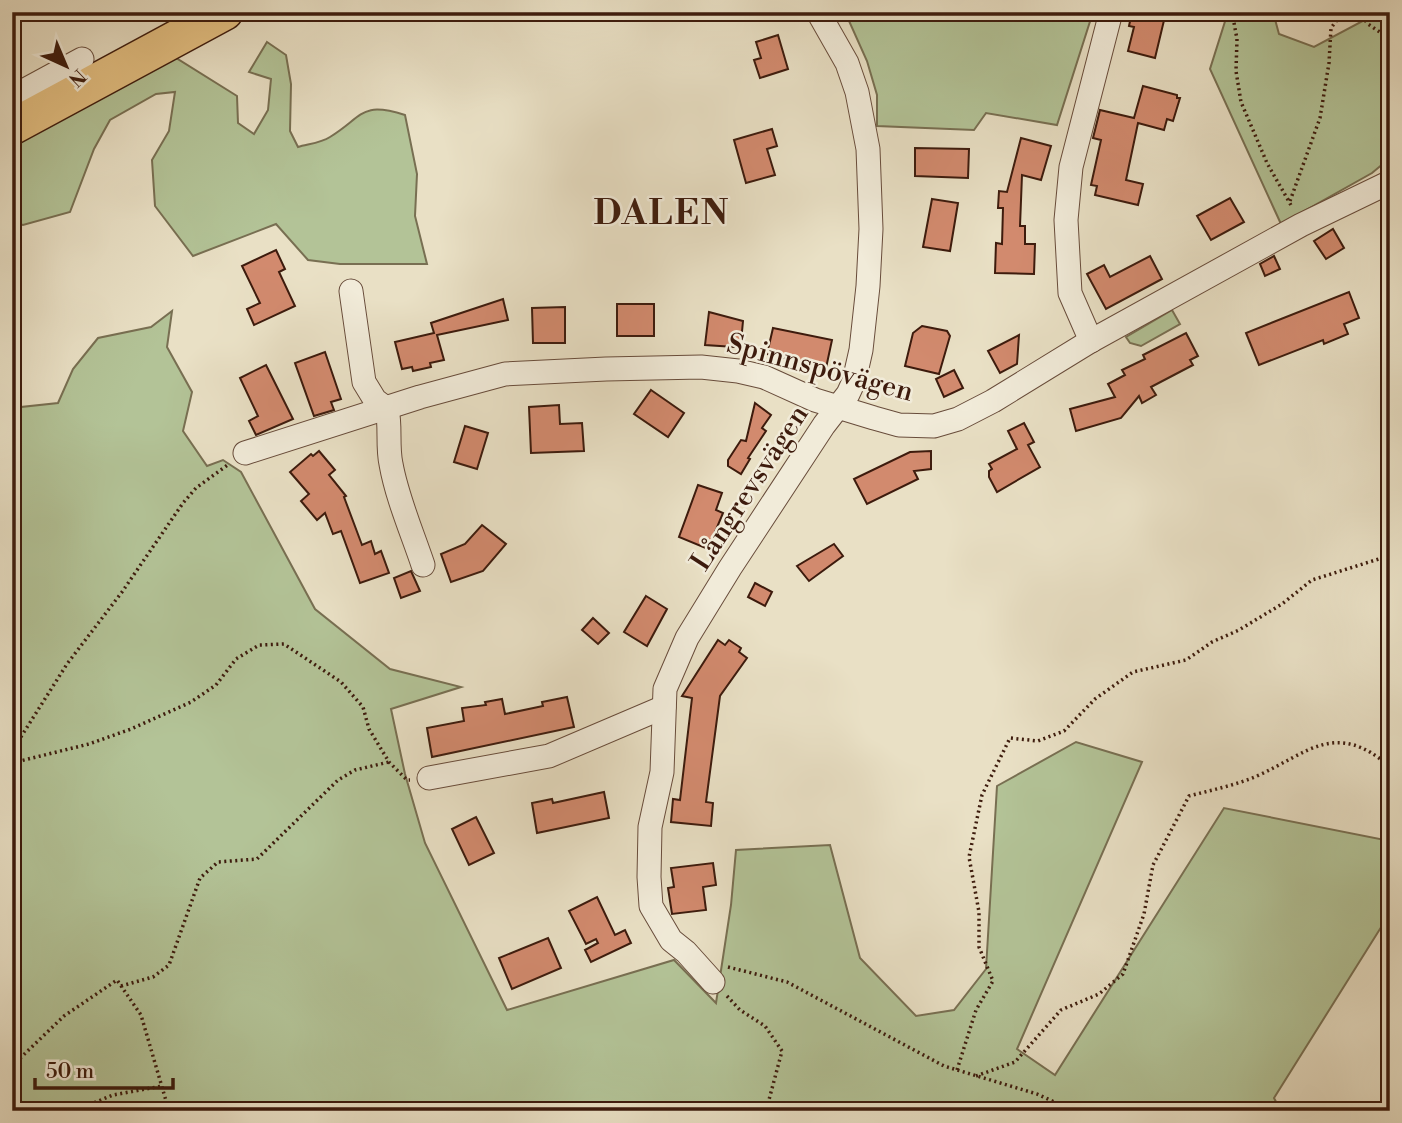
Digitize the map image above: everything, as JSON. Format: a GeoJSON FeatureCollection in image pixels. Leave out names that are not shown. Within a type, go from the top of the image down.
{"type":"FeatureCollection","features":[{"type":"Feature","properties":{"kind":"main road"},"geometry":{"type":"LineString","coordinates":[[12,127],[225,12]]}},
{"type":"Feature","properties":{"kind":"street","name":"Långrevsvägen"},"geometry":{"type":"LineString","coordinates":[[719,974],[671,940],[651,906],[650,827],[662,772],[665,689],[687,638],[730,568],[855,381],[868,286],[871,229],[868,149],[857,92],[847,63],[818,12]]}},
{"type":"Feature","properties":{"kind":"street"},"geometry":{"type":"LineString","coordinates":[[1091,341],[1070,293],[1066,220],[1071,167],[1111,12]]}},
{"type":"Feature","properties":{"kind":"street"},"geometry":{"type":"LineString","coordinates":[[12,97],[82,60]]}},
{"type":"Feature","properties":{"kind":"street","name":"Spinnspövägen"},"geometry":{"type":"LineString","coordinates":[[244,453],[420,397],[505,374],[606,369],[701,367],[738,371],[764,377],[838,408],[899,425],[934,426],[958,419],[993,401],[1091,341],[1301,225],[1390,181]]}},
{"type":"Feature","properties":{"kind":"street"},"geometry":{"type":"LineString","coordinates":[[351,291],[364,382],[375,400],[387,409],[391,466],[423,565]]}},
{"type":"Feature","properties":{"kind":"street"},"geometry":{"type":"LineString","coordinates":[[429,778],[549,756],[664,707]]}},
{"type":"Feature","properties":{"kind":"path"},"geometry":{"type":"LineString","coordinates":[[1232,12],[1237,39],[1236,71],[1241,102],[1266,163],[1290,201],[1301,225]]}},
{"type":"Feature","properties":{"kind":"path"},"geometry":{"type":"LineString","coordinates":[[1290,201],[1320,118],[1329,63],[1331,28],[1343,12]]}},
{"type":"Feature","properties":{"kind":"path"},"geometry":{"type":"LineString","coordinates":[[1358,12],[1368,24],[1390,39]]}},
{"type":"Feature","properties":{"kind":"path"},"geometry":{"type":"LineString","coordinates":[[12,751],[67,664],[122,592],[183,503],[196,488],[244,453]]}},
{"type":"Feature","properties":{"kind":"path"},"geometry":{"type":"LineString","coordinates":[[957,1070],[976,1010],[993,981],[979,947],[979,912],[969,857],[982,795],[1010,738],[1038,741],[1064,731],[1095,699],[1133,672],[1186,660],[1212,642],[1239,630],[1282,604],[1312,580],[1382,558],[1390,552]]}},
{"type":"Feature","properties":{"kind":"path"},"geometry":{"type":"LineString","coordinates":[[12,763],[89,744],[131,729],[191,702],[216,685],[236,659],[259,646],[284,644],[341,682],[363,707],[369,729],[389,762],[407,780],[429,778]]}},
{"type":"Feature","properties":{"kind":"path"},"geometry":{"type":"LineString","coordinates":[[976,1076],[1015,1062],[1061,1010],[1099,994],[1123,974],[1144,915],[1153,865],[1189,796],[1256,776],[1312,746],[1335,742],[1358,747],[1390,767]]}},
{"type":"Feature","properties":{"kind":"path"},"geometry":{"type":"LineString","coordinates":[[121,986],[153,977],[169,965],[200,878],[218,862],[257,859],[338,780],[355,769],[389,762]]}},
{"type":"Feature","properties":{"kind":"path"},"geometry":{"type":"LineString","coordinates":[[719,974],[787,982],[944,1066],[1037,1094],[1074,1111]]}},
{"type":"Feature","properties":{"kind":"path"},"geometry":{"type":"LineString","coordinates":[[719,974],[740,1010],[765,1026],[782,1051],[766,1111]]}},
{"type":"Feature","properties":{"kind":"path"},"geometry":{"type":"LineString","coordinates":[[12,1066],[64,1016],[117,980],[141,1015],[169,1111]]}},
{"type":"Feature","properties":{"kind":"path"},"geometry":{"type":"LineString","coordinates":[[74,1111],[113,1095],[162,1086]]}},
{"type":"Feature","properties":{"kind":"path"},"geometry":{"type":"LineString","coordinates":[[302,1111],[315,1108],[316,1111]]}},
{"type":"Feature","properties":{"kind":"path"},"geometry":{"type":"LineString","coordinates":[[619,1111],[649,1108],[672,1111]]}},
{"type":"Feature","properties":{"kind":"green space"},"geometry":{"type":"Polygon","coordinates":[[[845,12],[1093,12],[1057,125],[986,113],[974,130],[877,126],[877,95],[867,61],[845,12]]]}},
{"type":"Feature","properties":{"kind":"green space"},"geometry":{"type":"Polygon","coordinates":[[[1228,12],[1273,12],[1279,34],[1314,47],[1374,15],[1373,12],[1390,12],[1390,158],[1372,173],[1281,224],[1210,69],[1228,12]]]}},
{"type":"Feature","properties":{"kind":"green space"},"geometry":{"type":"Polygon","coordinates":[[[267,42],[286,55],[291,84],[290,131],[298,147],[326,139],[370,110],[405,115],[417,174],[415,216],[427,264],[340,264],[308,260],[276,224],[193,256],[155,206],[152,160],[169,131],[175,92],[156,94],[110,120],[94,149],[70,212],[23,225],[12,222],[12,138],[168,53],[237,96],[238,123],[254,134],[268,110],[271,79],[249,72],[267,42]]]}},
{"type":"Feature","properties":{"kind":"green space"},"geometry":{"type":"Polygon","coordinates":[[[1172,310],[1180,324],[1141,346],[1130,343],[1126,337],[1172,310]]]}},
{"type":"Feature","properties":{"kind":"green space"},"geometry":{"type":"Polygon","coordinates":[[[172,311],[167,347],[192,392],[183,431],[207,466],[223,460],[241,472],[315,609],[390,669],[461,687],[391,709],[405,774],[425,843],[507,1010],[674,960],[716,1003],[731,905],[736,850],[830,845],[860,958],[916,1016],[954,1010],[986,969],[997,786],[1076,742],[1142,762],[1017,1049],[1055,1075],[1224,808],[1390,841],[1390,913],[1274,1098],[1281,1111],[12,1111],[12,408],[58,403],[73,369],[98,338],[151,327],[172,311]]]}},
{"type":"Feature","properties":{"kind":"building"},"geometry":{"type":"Polygon","coordinates":[[[1132,12],[1166,12],[1155,58],[1128,51],[1134,27],[1129,26],[1132,12]]]}},
{"type":"Feature","properties":{"kind":"building"},"geometry":{"type":"Polygon","coordinates":[[[778,35],[788,69],[760,78],[754,60],[761,58],[756,42],[778,35]]]}},
{"type":"Feature","properties":{"kind":"building"},"geometry":{"type":"Polygon","coordinates":[[[1143,86],[1180,98],[1173,121],[1167,119],[1164,130],[1138,123],[1126,180],[1143,184],[1138,205],[1095,195],[1097,186],[1091,185],[1101,140],[1093,138],[1100,110],[1134,118],[1143,86]]]}},
{"type":"Feature","properties":{"kind":"building"},"geometry":{"type":"Polygon","coordinates":[[[772,129],[777,146],[767,149],[775,175],[746,183],[734,140],[772,129]]]}},
{"type":"Feature","properties":{"kind":"building"},"geometry":{"type":"Polygon","coordinates":[[[1021,138],[1051,146],[1041,180],[1022,175],[1020,226],[1025,226],[1025,244],[1035,244],[1034,274],[995,273],[996,243],[1002,244],[1003,208],[998,208],[999,191],[1007,192],[1021,138]]]}},
{"type":"Feature","properties":{"kind":"building"},"geometry":{"type":"Polygon","coordinates":[[[915,148],[969,149],[968,178],[915,176],[915,148]]]}},
{"type":"Feature","properties":{"kind":"building"},"geometry":{"type":"Polygon","coordinates":[[[1230,198],[1244,222],[1211,240],[1197,216],[1230,198]]]}},
{"type":"Feature","properties":{"kind":"building"},"geometry":{"type":"Polygon","coordinates":[[[932,199],[958,203],[950,251],[923,247],[932,199]]]}},
{"type":"Feature","properties":{"kind":"building"},"geometry":{"type":"Polygon","coordinates":[[[1333,229],[1344,248],[1326,259],[1314,241],[1333,229]]]}},
{"type":"Feature","properties":{"kind":"building"},"geometry":{"type":"Polygon","coordinates":[[[276,250],[285,269],[279,272],[295,306],[254,325],[247,309],[260,303],[242,266],[276,250]]]}},
{"type":"Feature","properties":{"kind":"building"},"geometry":{"type":"Polygon","coordinates":[[[1150,256],[1162,279],[1106,309],[1087,274],[1104,265],[1110,277],[1150,256]]]}},
{"type":"Feature","properties":{"kind":"building"},"geometry":{"type":"Polygon","coordinates":[[[1274,256],[1280,269],[1265,276],[1260,264],[1274,256]]]}},
{"type":"Feature","properties":{"kind":"building"},"geometry":{"type":"Polygon","coordinates":[[[1349,292],[1359,318],[1344,324],[1348,334],[1324,344],[1323,340],[1259,365],[1246,333],[1349,292]]]}},
{"type":"Feature","properties":{"kind":"building"},"geometry":{"type":"Polygon","coordinates":[[[503,299],[508,320],[437,335],[444,360],[430,363],[431,367],[413,371],[412,367],[402,369],[395,342],[434,333],[431,323],[503,299]]]}},
{"type":"Feature","properties":{"kind":"building"},"geometry":{"type":"Polygon","coordinates":[[[617,304],[654,304],[654,336],[617,336],[617,304]]]}},
{"type":"Feature","properties":{"kind":"building"},"geometry":{"type":"Polygon","coordinates":[[[565,307],[565,343],[533,343],[532,308],[565,307]]]}},
{"type":"Feature","properties":{"kind":"building"},"geometry":{"type":"Polygon","coordinates":[[[709,312],[743,321],[741,342],[735,347],[705,345],[709,312]]]}},
{"type":"Feature","properties":{"kind":"building"},"geometry":{"type":"Polygon","coordinates":[[[922,326],[947,331],[950,336],[939,374],[905,366],[913,333],[922,326]]]}},
{"type":"Feature","properties":{"kind":"building"},"geometry":{"type":"Polygon","coordinates":[[[773,328],[832,340],[826,368],[767,354],[773,328]]]}},
{"type":"Feature","properties":{"kind":"building"},"geometry":{"type":"Polygon","coordinates":[[[1186,333],[1198,356],[1190,360],[1193,365],[1151,387],[1156,395],[1142,403],[1139,396],[1121,418],[1076,431],[1070,409],[1115,397],[1108,384],[1125,375],[1122,370],[1145,359],[1143,355],[1186,333]]]}},
{"type":"Feature","properties":{"kind":"building"},"geometry":{"type":"Polygon","coordinates":[[[1019,335],[1017,364],[1000,373],[988,351],[1019,335]]]}},
{"type":"Feature","properties":{"kind":"building"},"geometry":{"type":"Polygon","coordinates":[[[325,352],[341,399],[331,402],[334,410],[314,416],[295,363],[325,352]]]}},
{"type":"Feature","properties":{"kind":"building"},"geometry":{"type":"Polygon","coordinates":[[[266,365],[293,419],[256,435],[249,421],[258,416],[240,378],[266,365]]]}},
{"type":"Feature","properties":{"kind":"building"},"geometry":{"type":"Polygon","coordinates":[[[954,370],[963,388],[944,397],[936,379],[954,370]]]}},
{"type":"Feature","properties":{"kind":"building"},"geometry":{"type":"Polygon","coordinates":[[[651,390],[684,413],[668,437],[634,414],[651,390]]]}},
{"type":"Feature","properties":{"kind":"building"},"geometry":{"type":"Polygon","coordinates":[[[755,403],[771,415],[762,428],[766,431],[741,474],[728,466],[728,460],[741,440],[746,441],[755,403]]]}},
{"type":"Feature","properties":{"kind":"building"},"geometry":{"type":"Polygon","coordinates":[[[559,405],[560,424],[582,423],[584,451],[531,453],[529,407],[559,405]]]}},
{"type":"Feature","properties":{"kind":"building"},"geometry":{"type":"Polygon","coordinates":[[[1024,423],[1034,442],[1028,445],[1040,467],[997,492],[989,477],[989,471],[992,469],[989,464],[1017,449],[1008,431],[1024,423]]]}},
{"type":"Feature","properties":{"kind":"building"},"geometry":{"type":"Polygon","coordinates":[[[465,426],[488,433],[477,469],[454,462],[465,426]]]}},
{"type":"Feature","properties":{"kind":"building"},"geometry":{"type":"Polygon","coordinates":[[[319,451],[335,470],[329,475],[346,496],[344,497],[362,545],[371,541],[375,554],[381,551],[389,573],[360,583],[341,531],[333,534],[325,513],[317,520],[301,501],[309,494],[290,472],[311,454],[313,456],[319,451]]]}},
{"type":"Feature","properties":{"kind":"building"},"geometry":{"type":"Polygon","coordinates":[[[931,451],[931,469],[914,471],[918,479],[867,504],[854,479],[910,452],[931,451]]]}},
{"type":"Feature","properties":{"kind":"building"},"geometry":{"type":"Polygon","coordinates":[[[698,485],[722,493],[716,510],[723,513],[708,549],[679,537],[698,485]]]}},
{"type":"Feature","properties":{"kind":"building"},"geometry":{"type":"Polygon","coordinates":[[[482,525],[506,544],[483,571],[451,582],[441,554],[465,544],[482,525]]]}},
{"type":"Feature","properties":{"kind":"building"},"geometry":{"type":"Polygon","coordinates":[[[834,544],[843,556],[809,581],[797,566],[834,544]]]}},
{"type":"Feature","properties":{"kind":"building"},"geometry":{"type":"Polygon","coordinates":[[[411,571],[420,591],[401,598],[394,578],[411,571]]]}},
{"type":"Feature","properties":{"kind":"building"},"geometry":{"type":"Polygon","coordinates":[[[755,583],[772,592],[765,606],[748,597],[755,583]]]}},
{"type":"Feature","properties":{"kind":"building"},"geometry":{"type":"Polygon","coordinates":[[[646,596],[667,609],[647,646],[624,632],[646,596]]]}},
{"type":"Feature","properties":{"kind":"building"},"geometry":{"type":"Polygon","coordinates":[[[593,618],[609,633],[598,644],[582,630],[593,618]]]}},
{"type":"Feature","properties":{"kind":"building"},"geometry":{"type":"Polygon","coordinates":[[[718,640],[725,645],[729,640],[741,648],[739,652],[747,658],[720,696],[706,802],[713,803],[711,826],[671,822],[673,799],[680,800],[692,698],[682,696],[718,640]]]}},
{"type":"Feature","properties":{"kind":"building"},"geometry":{"type":"Polygon","coordinates":[[[567,697],[574,727],[432,757],[427,728],[464,721],[462,708],[486,705],[485,702],[502,699],[505,714],[543,706],[542,702],[567,697]]]}},
{"type":"Feature","properties":{"kind":"building"},"geometry":{"type":"Polygon","coordinates":[[[604,792],[609,818],[537,833],[532,803],[552,799],[553,803],[604,792]]]}},
{"type":"Feature","properties":{"kind":"building"},"geometry":{"type":"Polygon","coordinates":[[[476,817],[494,853],[469,865],[452,829],[476,817]]]}},
{"type":"Feature","properties":{"kind":"building"},"geometry":{"type":"Polygon","coordinates":[[[713,863],[716,885],[703,887],[706,910],[672,914],[668,888],[674,887],[671,868],[713,863]]]}},
{"type":"Feature","properties":{"kind":"building"},"geometry":{"type":"Polygon","coordinates":[[[597,897],[615,935],[625,930],[631,943],[591,962],[585,950],[598,943],[596,939],[586,944],[569,911],[597,897]]]}},
{"type":"Feature","properties":{"kind":"building"},"geometry":{"type":"Polygon","coordinates":[[[548,938],[561,968],[512,989],[499,958],[548,938]]]}},
{"type":"Feature","properties":{"kind":"district","name":"DALEN"},"geometry":{"type":"Point","coordinates":[662,213]}}]}
